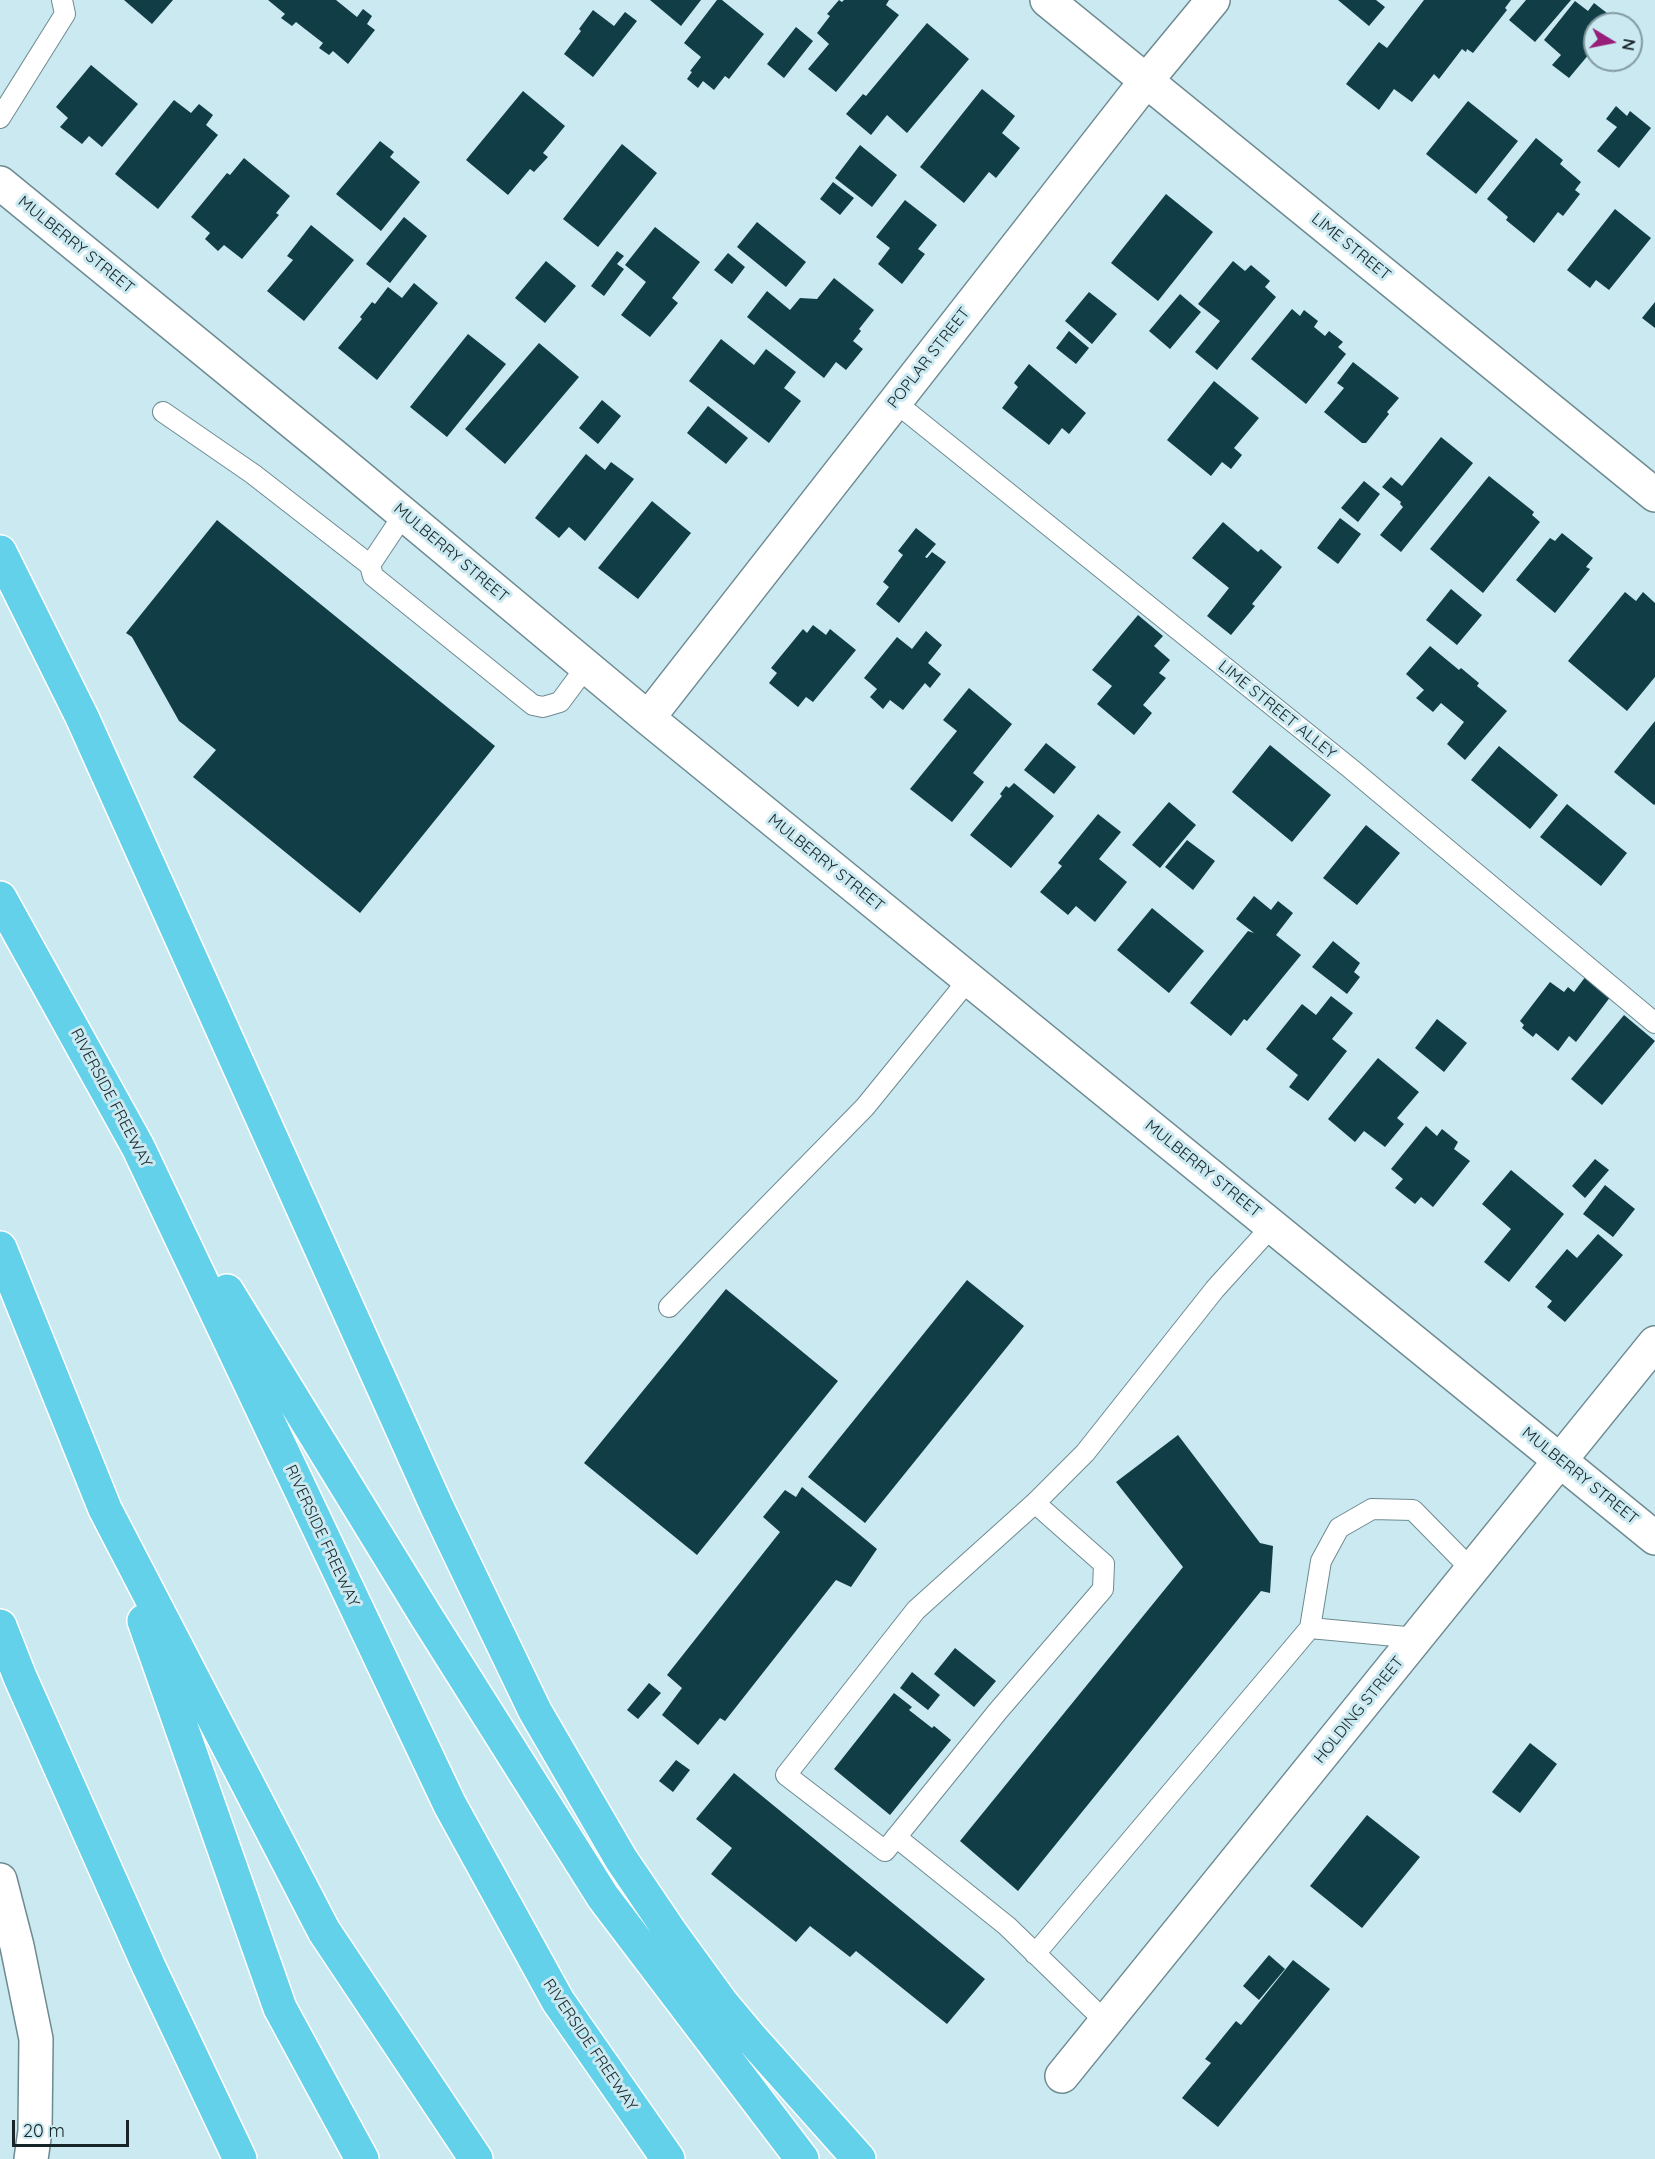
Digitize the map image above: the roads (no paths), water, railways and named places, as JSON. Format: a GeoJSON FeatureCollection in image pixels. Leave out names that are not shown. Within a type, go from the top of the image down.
{"type":"FeatureCollection","features":[{"type":"Feature","properties":{"kind":"highway"},"geometry":{"type":"LineString","coordinates":[[0,552],[82,717],[437,1507],[535,1711],[616,1851],[690,1959],[752,2040],[860,2159]]}},
{"type":"Feature","properties":{"kind":"highway","name":"RIVERSIDE FREEWAY"},"geometry":{"type":"LineString","coordinates":[[0,898],[138,1147],[450,1805],[558,2001],[668,2159]]}},
{"type":"Feature","properties":{"kind":"highway"},"geometry":{"type":"LineString","coordinates":[[138,1147],[426,1616],[603,1897],[802,2159]]}},
{"type":"Feature","properties":{"kind":"highway"},"geometry":{"type":"LineString","coordinates":[[0,1248],[105,1509],[280,2008],[362,2159]]}},
{"type":"Feature","properties":{"kind":"highway"},"geometry":{"type":"LineString","coordinates":[[105,1509],[324,1931],[476,2159]]}},
{"type":"Feature","properties":{"kind":"highway"},"geometry":{"type":"LineString","coordinates":[[0,1626],[20,1677],[149,1967],[240,2159]]}},
{"type":"Feature","properties":{"kind":"street","name":"LIME STREET"},"geometry":{"type":"LineString","coordinates":[[1047,0],[1655,495]]}},
{"type":"Feature","properties":{"kind":"street","name":"POPLAR STREET"},"geometry":{"type":"LineString","coordinates":[[648,718],[1146,81],[1213,0]]}},
{"type":"Feature","properties":{"kind":"street","name":"MULBERRY STREET"},"geometry":{"type":"LineString","coordinates":[[0,183],[404,513],[648,718],[1655,1538]]}},
{"type":"Feature","properties":{"kind":"street","name":"HOLDING STREET"},"geometry":{"type":"LineString","coordinates":[[1062,2076],[1655,1343]]}},
{"type":"Feature","properties":{"kind":"street"},"geometry":{"type":"LineString","coordinates":[[0,1884],[17,1946],[36,2039],[34,2131],[31,2159]]}},
{"type":"Feature","properties":{"kind":"lane"},"geometry":{"type":"LineString","coordinates":[[0,118],[65,14],[62,0]]}},
{"type":"Feature","properties":{"kind":"lane","name":"LIME STREET ALLEY"},"geometry":{"type":"LineString","coordinates":[[895,402],[1350,768],[1655,1023]]}},
{"type":"Feature","properties":{"kind":"lane"},"geometry":{"type":"LineString","coordinates":[[163,412],[254,474],[370,565],[373,576],[533,705],[543,707],[560,702],[586,667]]}},
{"type":"Feature","properties":{"kind":"lane"},"geometry":{"type":"LineString","coordinates":[[370,565],[404,513]]}},
{"type":"Feature","properties":{"kind":"lane"},"geometry":{"type":"LineString","coordinates":[[669,1307],[865,1107],[969,979]]}},
{"type":"Feature","properties":{"kind":"lane"},"geometry":{"type":"LineString","coordinates":[[1035,1503],[1104,1564],[1103,1589],[998,1711],[885,1851],[786,1775],[916,1610],[1035,1503],[1085,1453],[1215,1289],[1272,1226]]}},
{"type":"Feature","properties":{"kind":"lane"},"geometry":{"type":"LineString","coordinates":[[1035,1954],[1310,1628],[1322,1562],[1339,1528],[1372,1509],[1413,1510],[1472,1570]]}},
{"type":"Feature","properties":{"kind":"lane"},"geometry":{"type":"LineString","coordinates":[[1310,1628],[1417,1638]]}},
{"type":"Feature","properties":{"kind":"lane"},"geometry":{"type":"LineString","coordinates":[[896,1837],[1006,1926],[1106,2022]]}}]}
